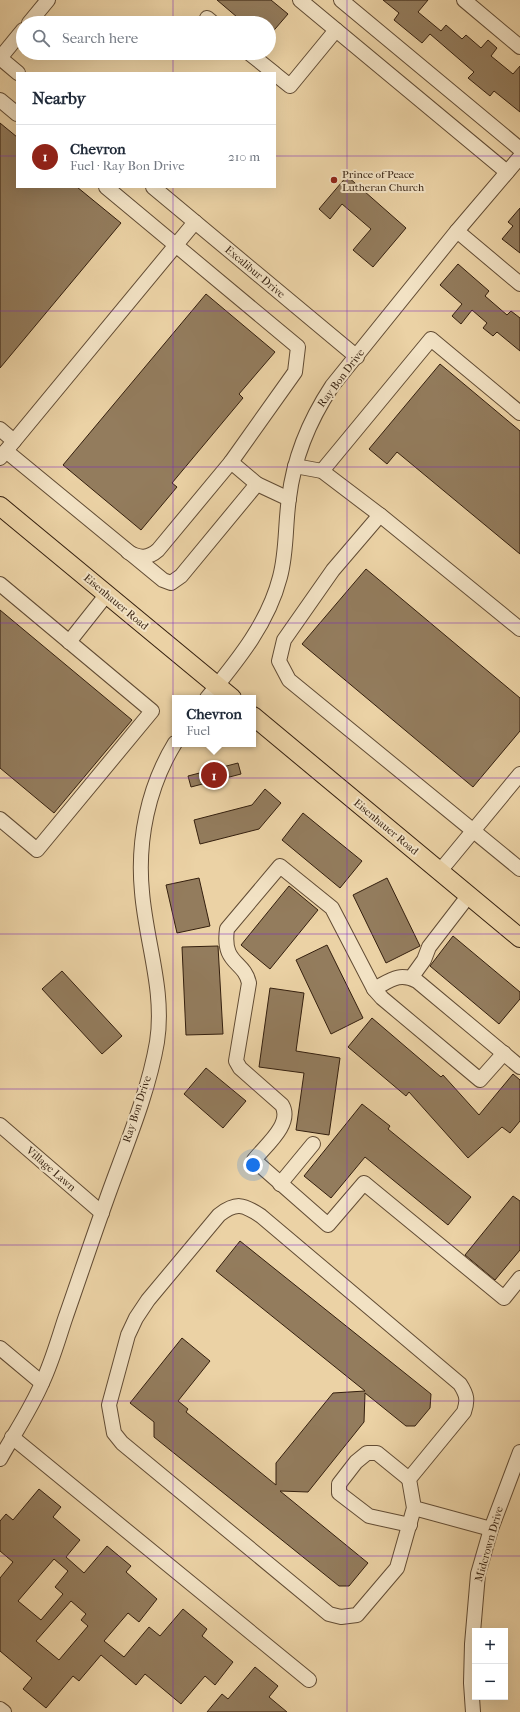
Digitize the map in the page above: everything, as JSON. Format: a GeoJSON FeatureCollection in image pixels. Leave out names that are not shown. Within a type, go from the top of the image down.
{"type":"FeatureCollection","features":[{"type":"Feature","properties":{"kind":"main road","name":"Eisenhauer Road"},"geometry":{"type":"LineString","coordinates":[[0,506],[107,594],[212,692],[222,695]]}},
{"type":"Feature","properties":{"kind":"main road","name":"Eisenhauer Road"},"geometry":{"type":"LineString","coordinates":[[256,718],[520,938]]}},
{"type":"Feature","properties":{"kind":"street"},"geometry":{"type":"LineString","coordinates":[[35,16],[48,0]]}},
{"type":"Feature","properties":{"kind":"street"},"geometry":{"type":"LineString","coordinates":[[300,0],[506,172]]}},
{"type":"Feature","properties":{"kind":"street"},"geometry":{"type":"LineString","coordinates":[[341,0],[520,149]]}},
{"type":"Feature","properties":{"kind":"street"},"geometry":{"type":"LineString","coordinates":[[464,0],[520,47]]}},
{"type":"Feature","properties":{"kind":"street"},"geometry":{"type":"LineString","coordinates":[[276,76],[290,86],[336,30]]}},
{"type":"Feature","properties":{"kind":"street"},"geometry":{"type":"LineString","coordinates":[[16,39],[0,58],[17,72]]}},
{"type":"Feature","properties":{"kind":"street"},"geometry":{"type":"LineString","coordinates":[[258,60],[272,72]]}},
{"type":"Feature","properties":{"kind":"street"},"geometry":{"type":"LineString","coordinates":[[0,100],[16,113]]}},
{"type":"Feature","properties":{"kind":"street","name":"Ray Bon Drive"},"geometry":{"type":"LineString","coordinates":[[212,692],[254,637],[273,598],[285,555],[288,499],[295,466],[308,429],[319,407],[332,386],[357,357],[457,231],[520,157]]}},
{"type":"Feature","properties":{"kind":"street"},"geometry":{"type":"LineString","coordinates":[[107,188],[298,347],[295,372],[231,462],[158,550],[147,557],[140,557],[128,552]]}},
{"type":"Feature","properties":{"kind":"street","name":"Excalibur Drive"},"geometry":{"type":"LineString","coordinates":[[154,188],[357,357]]}},
{"type":"Feature","properties":{"kind":"street"},"geometry":{"type":"LineString","coordinates":[[7,450],[195,222]]}},
{"type":"Feature","properties":{"kind":"street"},"geometry":{"type":"LineString","coordinates":[[457,231],[520,284]]}},
{"type":"Feature","properties":{"kind":"street"},"geometry":{"type":"LineString","coordinates":[[322,471],[431,339],[520,413]]}},
{"type":"Feature","properties":{"kind":"street"},"geometry":{"type":"LineString","coordinates":[[0,429],[7,450],[128,552],[163,580],[171,582],[176,580],[257,484]]}},
{"type":"Feature","properties":{"kind":"street"},"geometry":{"type":"LineString","coordinates":[[231,462],[257,484],[288,499]]}},
{"type":"Feature","properties":{"kind":"street"},"geometry":{"type":"LineString","coordinates":[[295,466],[322,471],[380,515],[520,629]]}},
{"type":"Feature","properties":{"kind":"street"},"geometry":{"type":"LineString","coordinates":[[380,515],[334,570],[284,640],[279,661],[289,680],[520,869]]}},
{"type":"Feature","properties":{"kind":"street"},"geometry":{"type":"LineString","coordinates":[[0,584],[152,711],[37,850],[0,819]]}},
{"type":"Feature","properties":{"kind":"street"},"geometry":{"type":"LineString","coordinates":[[69,642],[107,594]]}},
{"type":"Feature","properties":{"kind":"street","name":"Ray Bon Drive"},"geometry":{"type":"LineString","coordinates":[[0,1459],[42,1384],[137,1113],[157,1040],[158,989],[142,892],[141,845],[148,807],[165,760],[173,747]]}},
{"type":"Feature","properties":{"kind":"street"},"geometry":{"type":"LineString","coordinates":[[440,871],[520,774]]}},
{"type":"Feature","properties":{"kind":"street"},"geometry":{"type":"LineString","coordinates":[[504,1053],[480,1080],[382,998],[374,989],[332,908],[280,866],[227,929],[225,942],[228,952],[232,960],[248,979],[249,983],[236,1061],[240,1068],[282,1105],[285,1110],[282,1125],[254,1160],[328,1225],[364,1183],[504,1298],[520,1278]]}},
{"type":"Feature","properties":{"kind":"street"},"geometry":{"type":"LineString","coordinates":[[411,978],[424,960],[430,947],[469,895]]}},
{"type":"Feature","properties":{"kind":"street"},"geometry":{"type":"LineString","coordinates":[[374,989],[399,976],[411,978],[417,981],[520,1067]]}},
{"type":"Feature","properties":{"kind":"street","name":"Village Lawn"},"geometry":{"type":"LineString","coordinates":[[0,1125],[102,1213]]}},
{"type":"Feature","properties":{"kind":"street"},"geometry":{"type":"LineString","coordinates":[[280,1184],[313,1144]]}},
{"type":"Feature","properties":{"kind":"street"},"geometry":{"type":"LineString","coordinates":[[409,1479],[464,1412],[468,1401],[460,1384],[261,1216],[250,1208],[230,1206],[218,1215],[148,1300],[136,1318],[128,1335],[109,1405],[114,1434],[122,1443],[329,1614],[341,1617],[357,1615],[397,1568],[410,1525],[414,1508],[409,1479],[377,1453],[367,1453],[356,1462],[339,1484],[339,1493],[368,1516],[410,1525]]}},
{"type":"Feature","properties":{"kind":"street"},"geometry":{"type":"LineString","coordinates":[[0,1348],[42,1384]]}},
{"type":"Feature","properties":{"kind":"street"},"geometry":{"type":"LineString","coordinates":[[12,1437],[309,1680]]}},
{"type":"Feature","properties":{"kind":"street","name":"Midcrown Drive"},"geometry":{"type":"LineString","coordinates":[[473,1712],[471,1683],[472,1644],[478,1574],[491,1529],[520,1452]]}},
{"type":"Feature","properties":{"kind":"street"},"geometry":{"type":"LineString","coordinates":[[414,1508],[491,1529]]}},
{"type":"Feature","properties":{"kind":"street"},"geometry":{"type":"LineString","coordinates":[[0,1709],[4,1712]]}},
{"type":"Feature","properties":{"kind":"building"},"geometry":{"type":"Polygon","coordinates":[[[217,0],[271,0],[288,14],[276,28],[276,16],[236,16],[217,0]]]}},
{"type":"Feature","properties":{"kind":"building"},"geometry":{"type":"Polygon","coordinates":[[[383,0],[428,0],[418,12],[441,31],[446,25],[462,39],[466,35],[481,48],[488,40],[497,48],[491,56],[513,74],[520,66],[520,112],[494,91],[490,96],[468,78],[474,72],[430,34],[422,43],[394,20],[399,13],[383,0]]]}},
{"type":"Feature","properties":{"kind":"building"},"geometry":{"type":"Polygon","coordinates":[[[0,123],[16,136],[16,188],[78,188],[121,223],[0,368],[0,123]]]}},
{"type":"Feature","properties":{"kind":"building"},"geometry":{"type":"Polygon","coordinates":[[[347,176],[406,228],[373,267],[353,250],[371,229],[342,204],[330,219],[319,209],[347,176]]]}},
{"type":"Feature","properties":{"kind":"building"},"geometry":{"type":"Polygon","coordinates":[[[520,208],[520,253],[502,239],[513,226],[508,222],[520,208]]]}},
{"type":"Feature","properties":{"kind":"building"},"geometry":{"type":"Polygon","coordinates":[[[458,264],[489,291],[485,296],[507,315],[511,311],[520,318],[520,351],[497,332],[493,336],[483,328],[487,323],[472,310],[461,324],[452,316],[462,304],[440,285],[458,264]]]}},
{"type":"Feature","properties":{"kind":"building"},"geometry":{"type":"Polygon","coordinates":[[[206,294],[275,352],[239,394],[243,398],[172,483],[177,487],[141,530],[63,465],[206,294]]]}},
{"type":"Feature","properties":{"kind":"building"},"geometry":{"type":"Polygon","coordinates":[[[440,364],[520,431],[520,554],[397,452],[387,464],[369,449],[440,364]]]}},
{"type":"Feature","properties":{"kind":"building"},"geometry":{"type":"Polygon","coordinates":[[[366,569],[520,698],[520,731],[473,787],[302,644],[366,569]]]}},
{"type":"Feature","properties":{"kind":"building"},"geometry":{"type":"Polygon","coordinates":[[[0,610],[132,720],[54,813],[0,768],[0,610]]]}},
{"type":"Feature","properties":{"kind":"building"},"geometry":{"type":"Polygon","coordinates":[[[238,763],[241,774],[191,787],[188,776],[238,763]]]}},
{"type":"Feature","properties":{"kind":"building"},"geometry":{"type":"Polygon","coordinates":[[[265,789],[281,803],[259,829],[200,844],[194,820],[252,805],[265,789]]]}},
{"type":"Feature","properties":{"kind":"building"},"geometry":{"type":"Polygon","coordinates":[[[303,813],[362,861],[340,888],[282,840],[303,813]]]}},
{"type":"Feature","properties":{"kind":"building"},"geometry":{"type":"Polygon","coordinates":[[[199,878],[210,926],[177,933],[166,885],[199,878]]]}},
{"type":"Feature","properties":{"kind":"building"},"geometry":{"type":"Polygon","coordinates":[[[387,878],[420,946],[386,963],[353,895],[387,878]]]}},
{"type":"Feature","properties":{"kind":"building"},"geometry":{"type":"Polygon","coordinates":[[[289,886],[318,910],[270,969],[241,945],[289,886]]]}},
{"type":"Feature","properties":{"kind":"building"},"geometry":{"type":"Polygon","coordinates":[[[453,936],[520,992],[520,999],[499,1024],[430,966],[453,936]]]}},
{"type":"Feature","properties":{"kind":"building"},"geometry":{"type":"Polygon","coordinates":[[[327,945],[363,1018],[331,1034],[296,960],[327,945]]]}},
{"type":"Feature","properties":{"kind":"building"},"geometry":{"type":"Polygon","coordinates":[[[218,946],[223,1034],[186,1035],[182,947],[218,946]]]}},
{"type":"Feature","properties":{"kind":"building"},"geometry":{"type":"Polygon","coordinates":[[[62,971],[122,1036],[102,1054],[42,989],[62,971]]]}},
{"type":"Feature","properties":{"kind":"building"},"geometry":{"type":"Polygon","coordinates":[[[270,988],[304,993],[296,1051],[340,1058],[329,1135],[296,1130],[304,1073],[259,1067],[270,988]]]}},
{"type":"Feature","properties":{"kind":"building"},"geometry":{"type":"Polygon","coordinates":[[[372,1018],[441,1077],[443,1075],[479,1115],[513,1074],[520,1080],[520,1121],[510,1133],[502,1127],[468,1158],[409,1092],[406,1096],[348,1047],[372,1018]]]}},
{"type":"Feature","properties":{"kind":"building"},"geometry":{"type":"Polygon","coordinates":[[[206,1068],[246,1101],[223,1128],[184,1094],[206,1068]]]}},
{"type":"Feature","properties":{"kind":"building"},"geometry":{"type":"Polygon","coordinates":[[[362,1104],[390,1126],[388,1129],[471,1197],[448,1225],[365,1157],[331,1198],[304,1176],[362,1104]]]}},
{"type":"Feature","properties":{"kind":"building"},"geometry":{"type":"Polygon","coordinates":[[[513,1196],[520,1201],[520,1250],[495,1280],[465,1255],[513,1196]]]}},
{"type":"Feature","properties":{"kind":"building"},"geometry":{"type":"Polygon","coordinates":[[[240,1241],[431,1394],[430,1408],[415,1426],[406,1426],[365,1393],[364,1422],[308,1492],[280,1491],[368,1563],[349,1586],[339,1586],[154,1437],[154,1422],[130,1403],[182,1338],[210,1361],[178,1401],[188,1409],[186,1412],[276,1485],[276,1463],[333,1393],[365,1391],[216,1271],[240,1241]]]}},
{"type":"Feature","properties":{"kind":"building"},"geometry":{"type":"Polygon","coordinates":[[[39,1489],[61,1507],[53,1517],[80,1540],[66,1557],[84,1573],[107,1546],[131,1566],[126,1572],[157,1599],[139,1622],[128,1613],[104,1641],[124,1657],[149,1627],[160,1636],[183,1609],[207,1629],[202,1636],[233,1662],[215,1685],[205,1676],[181,1704],[145,1674],[136,1685],[101,1655],[79,1681],[73,1676],[46,1708],[23,1689],[32,1678],[0,1651],[0,1578],[13,1562],[0,1551],[0,1521],[6,1514],[13,1520],[39,1489]],[[54,1559],[18,1601],[41,1620],[63,1594],[55,1587],[68,1571],[54,1559]],[[71,1601],[36,1641],[59,1660],[88,1626],[81,1620],[86,1614],[71,1601]]]}},
{"type":"Feature","properties":{"kind":"building"},"geometry":{"type":"Polygon","coordinates":[[[255,1667],[278,1686],[269,1697],[287,1712],[207,1712],[222,1694],[228,1699],[255,1667]]]}},
{"type":"Feature","properties":{"kind":"place","name":"Prince of Peace Lutheran Church"},"geometry":{"type":"Point","coordinates":[334,180]}},
{"type":"Feature","properties":{"kind":"place","name":"Chevron"},"geometry":{"type":"Point","coordinates":[214,775]}}]}
